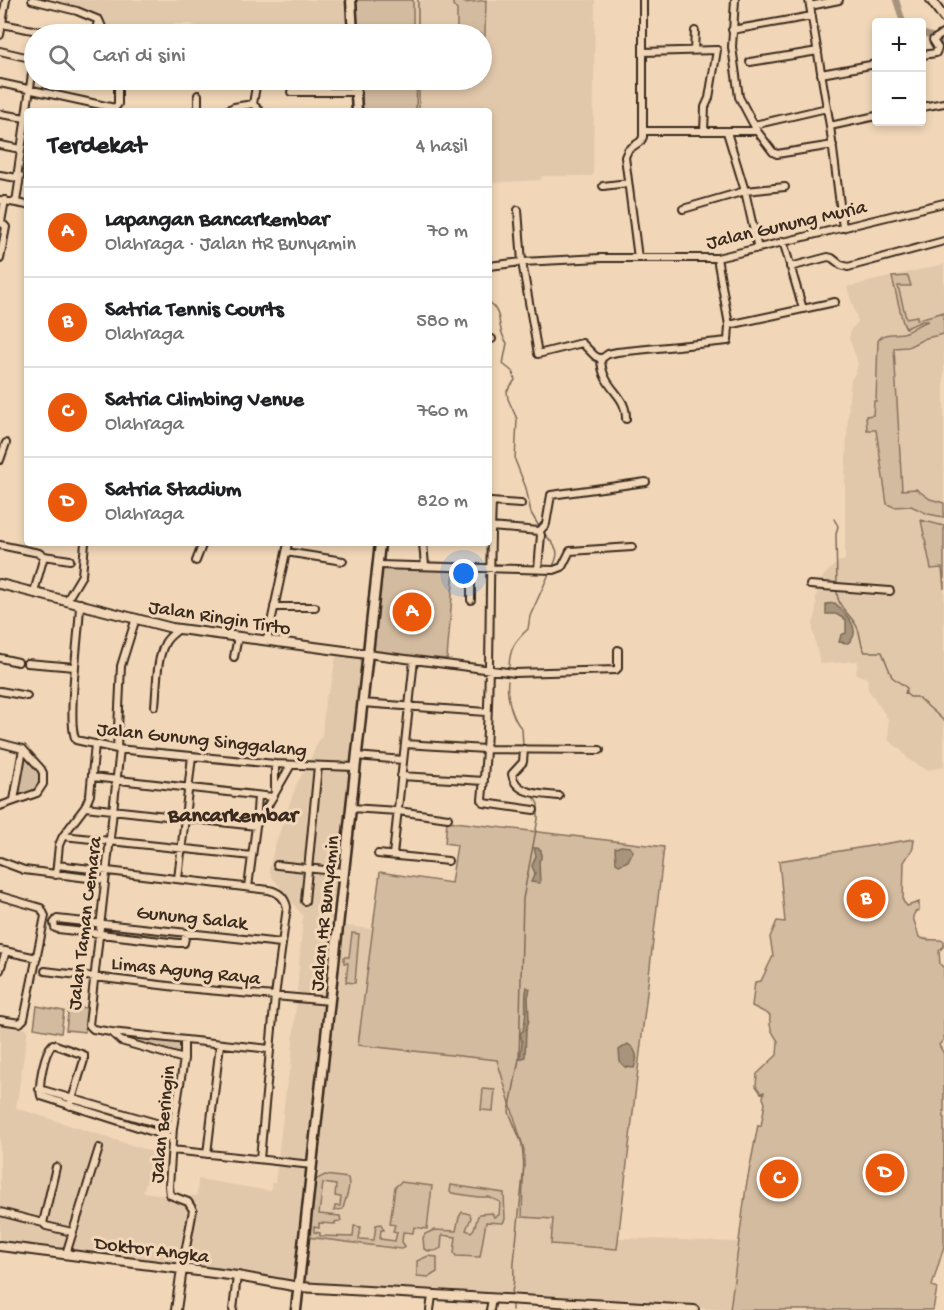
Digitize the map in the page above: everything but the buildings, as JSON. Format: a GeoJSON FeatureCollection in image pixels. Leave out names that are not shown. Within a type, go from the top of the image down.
{"type":"FeatureCollection","features":[{"type":"Feature","properties":{"kind":"main road"},"geometry":{"type":"LineString","coordinates":[[351,0],[352,24]]}},
{"type":"Feature","properties":{"kind":"main road"},"geometry":{"type":"LineString","coordinates":[[356,92],[357,108]]}},
{"type":"Feature","properties":{"kind":"main road","name":"Jalan HR Bunyamin"},"geometry":{"type":"LineString","coordinates":[[296,1310],[380,546]]}},
{"type":"Feature","properties":{"kind":"street"},"geometry":{"type":"LineString","coordinates":[[0,34],[2,9],[6,0]]}},
{"type":"Feature","properties":{"kind":"street"},"geometry":{"type":"LineString","coordinates":[[32,0],[77,11],[99,20],[101,24]]}},
{"type":"Feature","properties":{"kind":"street"},"geometry":{"type":"LineString","coordinates":[[638,258],[636,228],[625,157],[628,150],[641,141],[643,131],[644,0]]}},
{"type":"Feature","properties":{"kind":"street"},"geometry":{"type":"LineString","coordinates":[[735,0],[732,30],[733,60],[739,97],[756,128],[773,152],[777,154],[833,145]]}},
{"type":"Feature","properties":{"kind":"street"},"geometry":{"type":"LineString","coordinates":[[838,0],[809,3],[833,145],[843,228]]}},
{"type":"Feature","properties":{"kind":"street"},"geometry":{"type":"LineString","coordinates":[[931,0],[944,18]]}},
{"type":"Feature","properties":{"kind":"street"},"geometry":{"type":"LineString","coordinates":[[732,30],[812,16]]}},
{"type":"Feature","properties":{"kind":"street"},"geometry":{"type":"LineString","coordinates":[[98,24],[99,20]]}},
{"type":"Feature","properties":{"kind":"street"},"geometry":{"type":"LineString","coordinates":[[2,24],[24,28]]}},
{"type":"Feature","properties":{"kind":"street"},"geometry":{"type":"LineString","coordinates":[[694,50],[695,32]]}},
{"type":"Feature","properties":{"kind":"street"},"geometry":{"type":"LineString","coordinates":[[926,54],[939,51],[933,42],[939,35]]}},
{"type":"Feature","properties":{"kind":"street"},"geometry":{"type":"LineString","coordinates":[[643,52],[694,50],[716,50],[718,52],[709,98],[705,107],[704,131]]}},
{"type":"Feature","properties":{"kind":"street"},"geometry":{"type":"LineString","coordinates":[[0,51],[24,57]]}},
{"type":"Feature","properties":{"kind":"street"},"geometry":{"type":"LineString","coordinates":[[750,62],[818,51]]}},
{"type":"Feature","properties":{"kind":"street"},"geometry":{"type":"LineString","coordinates":[[821,74],[872,65]]}},
{"type":"Feature","properties":{"kind":"street"},"geometry":{"type":"LineString","coordinates":[[0,83],[24,89]]}},
{"type":"Feature","properties":{"kind":"street"},"geometry":{"type":"LineString","coordinates":[[27,108],[30,90],[115,108],[118,104],[118,90]]}},
{"type":"Feature","properties":{"kind":"street"},"geometry":{"type":"LineString","coordinates":[[253,104],[255,90]]}},
{"type":"Feature","properties":{"kind":"street"},"geometry":{"type":"LineString","coordinates":[[291,92],[356,92]]}},
{"type":"Feature","properties":{"kind":"street"},"geometry":{"type":"LineString","coordinates":[[198,95],[198,108]]}},
{"type":"Feature","properties":{"kind":"street"},"geometry":{"type":"LineString","coordinates":[[926,106],[944,103]]}},
{"type":"Feature","properties":{"kind":"street"},"geometry":{"type":"LineString","coordinates":[[232,108],[253,104]]}},
{"type":"Feature","properties":{"kind":"street"},"geometry":{"type":"LineString","coordinates":[[253,104],[257,108]]}},
{"type":"Feature","properties":{"kind":"street"},"geometry":{"type":"LineString","coordinates":[[643,131],[727,132],[756,128],[827,108]]}},
{"type":"Feature","properties":{"kind":"street"},"geometry":{"type":"LineString","coordinates":[[0,114],[24,118]]}},
{"type":"Feature","properties":{"kind":"street"},"geometry":{"type":"LineString","coordinates":[[830,126],[872,117]]}},
{"type":"Feature","properties":{"kind":"street"},"geometry":{"type":"LineString","coordinates":[[0,176],[17,178],[24,130]]}},
{"type":"Feature","properties":{"kind":"street"},"geometry":{"type":"LineString","coordinates":[[727,132],[745,191],[758,249]]}},
{"type":"Feature","properties":{"kind":"street"},"geometry":{"type":"LineString","coordinates":[[0,145],[21,149]]}},
{"type":"Feature","properties":{"kind":"street"},"geometry":{"type":"LineString","coordinates":[[16,202],[24,148]]}},
{"type":"Feature","properties":{"kind":"street"},"geometry":{"type":"LineString","coordinates":[[603,186],[628,183]]}},
{"type":"Feature","properties":{"kind":"street"},"geometry":{"type":"LineString","coordinates":[[683,209],[745,191],[785,187]]}},
{"type":"Feature","properties":{"kind":"street"},"geometry":{"type":"LineString","coordinates":[[0,259],[6,229],[6,226],[1,223],[2,200],[24,204]]}},
{"type":"Feature","properties":{"kind":"street","name":"Jalan Gunung Muria"},"geometry":{"type":"LineString","coordinates":[[492,266],[522,262],[638,258],[717,258],[944,203]]}},
{"type":"Feature","properties":{"kind":"street"},"geometry":{"type":"LineString","coordinates":[[518,210],[522,262],[538,354],[582,344],[595,357],[601,359]]}},
{"type":"Feature","properties":{"kind":"street"},"geometry":{"type":"LineString","coordinates":[[783,241],[802,309]]}},
{"type":"Feature","properties":{"kind":"street"},"geometry":{"type":"LineString","coordinates":[[790,267],[828,258],[848,267],[944,241]]}},
{"type":"Feature","properties":{"kind":"street"},"geometry":{"type":"LineString","coordinates":[[601,359],[617,352],[727,342],[730,336],[729,325],[717,258]]}},
{"type":"Feature","properties":{"kind":"street"},"geometry":{"type":"LineString","coordinates":[[729,325],[835,302]]}},
{"type":"Feature","properties":{"kind":"street"},"geometry":{"type":"LineString","coordinates":[[601,359],[605,380],[622,399],[626,409],[626,419]]}},
{"type":"Feature","properties":{"kind":"street"},"geometry":{"type":"LineString","coordinates":[[0,460],[6,443]]}},
{"type":"Feature","properties":{"kind":"street"},"geometry":{"type":"LineString","coordinates":[[538,569],[541,531],[546,524],[551,495],[646,482]]}},
{"type":"Feature","properties":{"kind":"street"},"geometry":{"type":"LineString","coordinates":[[492,502],[520,504]]}},
{"type":"Feature","properties":{"kind":"street"},"geometry":{"type":"LineString","coordinates":[[492,527],[541,531]]}},
{"type":"Feature","properties":{"kind":"street"},"geometry":{"type":"LineString","coordinates":[[0,545],[70,560]]}},
{"type":"Feature","properties":{"kind":"street"},"geometry":{"type":"LineString","coordinates":[[67,600],[82,575],[85,546]]}},
{"type":"Feature","properties":{"kind":"street"},"geometry":{"type":"LineString","coordinates":[[196,561],[202,546]]}},
{"type":"Feature","properties":{"kind":"street"},"geometry":{"type":"LineString","coordinates":[[267,641],[287,546]]}},
{"type":"Feature","properties":{"kind":"street"},"geometry":{"type":"LineString","coordinates":[[423,546],[425,566]]}},
{"type":"Feature","properties":{"kind":"street"},"geometry":{"type":"LineString","coordinates":[[490,546],[489,670],[483,803],[534,810]]}},
{"type":"Feature","properties":{"kind":"street"},"geometry":{"type":"LineString","coordinates":[[379,565],[559,569],[570,551],[632,547]]}},
{"type":"Feature","properties":{"kind":"street"},"geometry":{"type":"LineString","coordinates":[[286,552],[344,561]]}},
{"type":"Feature","properties":{"kind":"street"},"geometry":{"type":"LineString","coordinates":[[34,592],[44,556]]}},
{"type":"Feature","properties":{"kind":"street"},"geometry":{"type":"LineString","coordinates":[[471,567],[471,600]]}},
{"type":"Feature","properties":{"kind":"street","name":"Jalan Ringin Tirto"},"geometry":{"type":"LineString","coordinates":[[0,584],[179,629],[367,654]]}},
{"type":"Feature","properties":{"kind":"street"},"geometry":{"type":"LineString","coordinates":[[810,585],[890,591]]}},
{"type":"Feature","properties":{"kind":"street","name":"Jalan Gunung Singgalang"},"geometry":{"type":"LineString","coordinates":[[80,603],[73,714],[74,738],[78,741],[118,749],[275,764],[355,768]]}},
{"type":"Feature","properties":{"kind":"street"},"geometry":{"type":"LineString","coordinates":[[274,607],[315,607]]}},
{"type":"Feature","properties":{"kind":"street","name":"Jalan Taman Cemara"},"geometry":{"type":"LineString","coordinates":[[136,618],[121,668],[116,780],[89,1025],[93,1029],[111,1032],[270,1049]]}},
{"type":"Feature","properties":{"kind":"street"},"geometry":{"type":"LineString","coordinates":[[155,706],[159,665],[164,647],[166,641],[179,629]]}},
{"type":"Feature","properties":{"kind":"street"},"geometry":{"type":"LineString","coordinates":[[234,657],[238,637]]}},
{"type":"Feature","properties":{"kind":"street"},"geometry":{"type":"LineString","coordinates":[[367,654],[516,673],[615,670],[618,668],[618,650]]}},
{"type":"Feature","properties":{"kind":"street"},"geometry":{"type":"LineString","coordinates":[[0,660],[18,662]]}},
{"type":"Feature","properties":{"kind":"street"},"geometry":{"type":"LineString","coordinates":[[393,855],[414,660]]}},
{"type":"Feature","properties":{"kind":"street"},"geometry":{"type":"LineString","coordinates":[[27,663],[75,667]]}},
{"type":"Feature","properties":{"kind":"street"},"geometry":{"type":"LineString","coordinates":[[0,691],[27,696]]}},
{"type":"Feature","properties":{"kind":"street"},"geometry":{"type":"LineString","coordinates":[[362,703],[486,712]]}},
{"type":"Feature","properties":{"kind":"street"},"geometry":{"type":"LineString","coordinates":[[0,743],[23,749],[43,773],[43,784],[37,793],[1,804]]}},
{"type":"Feature","properties":{"kind":"street"},"geometry":{"type":"LineString","coordinates":[[56,875],[59,845],[85,807],[90,795],[95,744]]}},
{"type":"Feature","properties":{"kind":"street"},"geometry":{"type":"LineString","coordinates":[[405,744],[485,749],[600,750]]}},
{"type":"Feature","properties":{"kind":"street"},"geometry":{"type":"LineString","coordinates":[[14,800],[23,749]]}},
{"type":"Feature","properties":{"kind":"street"},"geometry":{"type":"LineString","coordinates":[[524,749],[523,762],[512,774],[515,783],[532,793],[559,796]]}},
{"type":"Feature","properties":{"kind":"street"},"geometry":{"type":"LineString","coordinates":[[178,879],[192,756]]}},
{"type":"Feature","properties":{"kind":"street"},"geometry":{"type":"LineString","coordinates":[[356,756],[403,760]]}},
{"type":"Feature","properties":{"kind":"street"},"geometry":{"type":"LineString","coordinates":[[274,795],[275,764]]}},
{"type":"Feature","properties":{"kind":"street"},"geometry":{"type":"LineString","coordinates":[[256,826],[291,765]]}},
{"type":"Feature","properties":{"kind":"street"},"geometry":{"type":"LineString","coordinates":[[305,901],[318,766]]}},
{"type":"Feature","properties":{"kind":"street"},"geometry":{"type":"LineString","coordinates":[[401,776],[484,781]]}},
{"type":"Feature","properties":{"kind":"street"},"geometry":{"type":"LineString","coordinates":[[92,777],[258,796],[274,795]]}},
{"type":"Feature","properties":{"kind":"street"},"geometry":{"type":"LineString","coordinates":[[248,887],[258,796]]}},
{"type":"Feature","properties":{"kind":"street"},"geometry":{"type":"LineString","coordinates":[[85,807],[256,826]]}},
{"type":"Feature","properties":{"kind":"street"},"geometry":{"type":"LineString","coordinates":[[351,808],[398,811],[448,818]]}},
{"type":"Feature","properties":{"kind":"street"},"geometry":{"type":"LineString","coordinates":[[63,836],[252,856]]}},
{"type":"Feature","properties":{"kind":"street"},"geometry":{"type":"LineString","coordinates":[[378,854],[448,861]]}},
{"type":"Feature","properties":{"kind":"street"},"geometry":{"type":"LineString","coordinates":[[0,861],[24,870],[104,880]]}},
{"type":"Feature","properties":{"kind":"street"},"geometry":{"type":"LineString","coordinates":[[57,865],[274,891],[285,901],[287,908],[275,996],[260,1159]]}},
{"type":"Feature","properties":{"kind":"street"},"geometry":{"type":"LineString","coordinates":[[277,865],[344,872]]}},
{"type":"Feature","properties":{"kind":"street"},"geometry":{"type":"LineString","coordinates":[[0,896],[35,905],[43,911],[45,920],[24,1019],[20,1023],[0,1020]]}},
{"type":"Feature","properties":{"kind":"street","name":"Gunung Salak"},"geometry":{"type":"LineString","coordinates":[[98,933],[58,930],[54,923],[57,919],[281,943]]}},
{"type":"Feature","properties":{"kind":"street"},"geometry":{"type":"LineString","coordinates":[[98,933],[183,943],[186,933]]}},
{"type":"Feature","properties":{"kind":"street"},"geometry":{"type":"LineString","coordinates":[[0,970],[3,950],[37,958]]}},
{"type":"Feature","properties":{"kind":"street","name":"Limas Agung Raya"},"geometry":{"type":"LineString","coordinates":[[45,971],[185,988],[330,1001]]}},
{"type":"Feature","properties":{"kind":"street"},"geometry":{"type":"LineString","coordinates":[[111,1032],[121,1041],[184,1059]]}},
{"type":"Feature","properties":{"kind":"street","name":"Jalan Beringin"},"geometry":{"type":"LineString","coordinates":[[182,1269],[193,1210],[190,1204],[173,1197],[169,1192],[172,1138],[184,1059],[184,1041]]}},
{"type":"Feature","properties":{"kind":"street"},"geometry":{"type":"LineString","coordinates":[[70,1106],[84,1055],[53,1044],[48,1049],[39,1089],[41,1097],[172,1138]]}},
{"type":"Feature","properties":{"kind":"street"},"geometry":{"type":"LineString","coordinates":[[207,1154],[220,1044]]}},
{"type":"Feature","properties":{"kind":"street"},"geometry":{"type":"LineString","coordinates":[[39,1089],[173,1128]]}},
{"type":"Feature","properties":{"kind":"street"},"geometry":{"type":"LineString","coordinates":[[107,1118],[110,1110]]}},
{"type":"Feature","properties":{"kind":"street"},"geometry":{"type":"LineString","coordinates":[[146,1130],[149,1122]]}},
{"type":"Feature","properties":{"kind":"street"},"geometry":{"type":"LineString","coordinates":[[66,1254],[99,1148]]}},
{"type":"Feature","properties":{"kind":"street"},"geometry":{"type":"LineString","coordinates":[[172,1150],[312,1165]]}},
{"type":"Feature","properties":{"kind":"street"},"geometry":{"type":"LineString","coordinates":[[43,1223],[56,1167]]}},
{"type":"Feature","properties":{"kind":"street"},"geometry":{"type":"LineString","coordinates":[[0,1212],[72,1232]]}},
{"type":"Feature","properties":{"kind":"street","name":"Doktor Angka"},"geometry":{"type":"LineString","coordinates":[[0,1246],[237,1276],[299,1287],[517,1300],[549,1306],[694,1310]]}},
{"type":"Feature","properties":{"kind":"street"},"geometry":{"type":"LineString","coordinates":[[176,1310],[182,1269]]}},
{"type":"Feature","properties":{"kind":"street"},"geometry":{"type":"LineString","coordinates":[[233,1310],[237,1276]]}},
{"type":"Feature","properties":{"kind":"street"},"geometry":{"type":"LineString","coordinates":[[430,1310],[432,1296]]}},
{"type":"Feature","properties":{"kind":"street"},"geometry":{"type":"LineString","coordinates":[[490,1310],[492,1299]]}},
{"type":"Feature","properties":{"kind":"shaded area"},"geometry":{"type":"Polygon","coordinates":[[[56,0],[351,0],[352,24],[106,24],[102,16],[56,0]]]}},
{"type":"Feature","properties":{"kind":"shaded area"},"geometry":{"type":"Polygon","coordinates":[[[356,0],[595,0],[593,176],[542,176],[541,180],[492,183],[492,108],[363,108],[361,90],[492,90],[492,24],[357,24],[356,0]]]}},
{"type":"Feature","properties":{"kind":"shaded area"},"geometry":{"type":"Polygon","coordinates":[[[356,0],[413,0],[413,24],[357,24],[356,0]]]}},
{"type":"Feature","properties":{"kind":"shaded area"},"geometry":{"type":"Polygon","coordinates":[[[453,0],[462,0],[465,3],[486,0],[485,24],[457,24],[457,10],[453,5],[453,0]]]}},
{"type":"Feature","properties":{"kind":"shaded area"},"geometry":{"type":"Polygon","coordinates":[[[361,90],[419,90],[419,108],[363,108],[361,90]]]}},
{"type":"Feature","properties":{"kind":"shaded area"},"geometry":{"type":"Polygon","coordinates":[[[944,264],[944,767],[927,770],[909,760],[889,741],[888,719],[868,689],[867,678],[856,674],[858,661],[820,664],[813,623],[816,614],[816,596],[823,576],[838,562],[845,560],[845,476],[849,398],[851,380],[858,363],[849,338],[851,329],[858,322],[847,287],[944,264]]]}},
{"type":"Feature","properties":{"kind":"shaded area"},"geometry":{"type":"Polygon","coordinates":[[[908,276],[911,286],[898,286],[906,318],[917,316],[919,319],[944,312],[944,334],[926,338],[908,347],[894,348],[902,490],[916,489],[930,499],[944,503],[944,517],[928,514],[911,506],[894,507],[887,504],[876,430],[867,430],[866,416],[873,415],[874,401],[876,401],[878,341],[887,334],[906,332],[929,321],[922,321],[906,328],[903,323],[892,277],[908,276]]]}},
{"type":"Feature","properties":{"kind":"shaded area"},"geometry":{"type":"Polygon","coordinates":[[[921,520],[944,526],[944,589],[942,568],[931,569],[921,520]]]}},
{"type":"Feature","properties":{"kind":"shaded area"},"geometry":{"type":"Polygon","coordinates":[[[377,565],[454,570],[447,659],[371,653],[377,565]]]}},
{"type":"Feature","properties":{"kind":"shaded area"},"geometry":{"type":"Polygon","coordinates":[[[835,603],[848,617],[854,628],[852,638],[848,643],[839,642],[841,635],[846,633],[846,620],[836,614],[826,614],[826,604],[835,603]]]}},
{"type":"Feature","properties":{"kind":"shaded area"},"geometry":{"type":"Polygon","coordinates":[[[337,650],[367,654],[338,925],[373,929],[358,1045],[497,1060],[524,1150],[522,1217],[553,1219],[619,1238],[739,1242],[730,1310],[299,1287],[0,1246],[0,1025],[28,1029],[16,1108],[156,1153],[143,1192],[171,1196],[197,1196],[198,1179],[271,1191],[271,1183],[275,1183],[287,1081],[291,1068],[303,916],[272,877],[269,869],[297,783],[322,737],[325,699],[331,686],[337,650]]]}},
{"type":"Feature","properties":{"kind":"shaded area"},"geometry":{"type":"Polygon","coordinates":[[[23,757],[39,769],[42,780],[37,790],[17,797],[23,757]]]}},
{"type":"Feature","properties":{"kind":"shaded area"},"geometry":{"type":"Polygon","coordinates":[[[447,821],[664,847],[617,1249],[551,1244],[553,1219],[522,1217],[524,1150],[497,1060],[358,1045],[380,872],[451,883],[457,845],[445,843],[447,821]]]}},
{"type":"Feature","properties":{"kind":"shaded area"},"geometry":{"type":"Polygon","coordinates":[[[914,839],[913,848],[904,862],[903,901],[907,906],[919,902],[919,911],[915,912],[913,917],[919,937],[944,941],[944,946],[939,951],[940,964],[944,968],[944,1039],[939,1045],[944,1054],[944,1246],[932,1286],[937,1288],[933,1310],[730,1310],[746,1187],[758,1125],[761,1126],[765,1103],[764,1092],[761,1093],[756,1086],[757,1074],[777,1055],[778,1041],[771,1029],[770,1015],[752,1006],[755,982],[761,981],[773,956],[770,937],[777,921],[785,922],[779,861],[914,839]]]}},
{"type":"Feature","properties":{"kind":"shaded area"},"geometry":{"type":"Polygon","coordinates":[[[630,847],[633,851],[628,861],[619,865],[616,863],[615,848],[630,847]]]}},
{"type":"Feature","properties":{"kind":"shaded area"},"geometry":{"type":"Polygon","coordinates":[[[534,848],[541,850],[540,883],[531,882],[535,873],[532,866],[536,856],[534,848]]]}},
{"type":"Feature","properties":{"kind":"shaded area"},"geometry":{"type":"Polygon","coordinates":[[[126,928],[184,934],[182,942],[125,935],[126,928]]]}},
{"type":"Feature","properties":{"kind":"shaded area"},"geometry":{"type":"Polygon","coordinates":[[[352,933],[359,934],[355,983],[346,982],[348,963],[344,963],[344,957],[349,957],[352,933]]]}},
{"type":"Feature","properties":{"kind":"shaded area"},"geometry":{"type":"Polygon","coordinates":[[[527,987],[530,989],[529,1020],[526,1030],[525,1057],[520,1059],[522,1042],[520,1033],[523,1031],[525,1021],[527,987]]]}},
{"type":"Feature","properties":{"kind":"shaded area"},"geometry":{"type":"Polygon","coordinates":[[[37,1006],[64,1011],[61,1033],[34,1028],[37,1006]]]}},
{"type":"Feature","properties":{"kind":"shaded area"},"geometry":{"type":"Polygon","coordinates":[[[69,1006],[87,1008],[85,1032],[66,1030],[69,1006]]]}},
{"type":"Feature","properties":{"kind":"shaded area"},"geometry":{"type":"Polygon","coordinates":[[[115,1035],[182,1043],[182,1057],[119,1039],[115,1035]]]}},
{"type":"Feature","properties":{"kind":"shaded area"},"geometry":{"type":"Polygon","coordinates":[[[628,1044],[636,1055],[634,1068],[625,1067],[620,1062],[619,1050],[628,1044]]]}},
{"type":"Feature","properties":{"kind":"shaded area"},"geometry":{"type":"Polygon","coordinates":[[[483,1089],[495,1090],[493,1111],[481,1110],[483,1089]]]}},
{"type":"Feature","properties":{"kind":"shaded area"},"geometry":{"type":"Polygon","coordinates":[[[325,1175],[348,1178],[349,1186],[343,1209],[334,1211],[335,1206],[340,1206],[341,1197],[335,1196],[336,1185],[323,1183],[319,1214],[340,1216],[341,1221],[335,1224],[319,1223],[319,1228],[314,1227],[314,1232],[320,1233],[320,1236],[353,1237],[354,1226],[361,1227],[359,1239],[374,1240],[376,1225],[381,1224],[384,1230],[381,1230],[380,1239],[395,1241],[397,1232],[393,1231],[395,1225],[390,1224],[395,1187],[401,1182],[432,1186],[427,1229],[414,1227],[413,1233],[403,1232],[402,1242],[405,1246],[401,1249],[308,1237],[312,1186],[317,1179],[325,1175]]]}},
{"type":"Feature","properties":{"kind":"shaded area"},"geometry":{"type":"Polygon","coordinates":[[[451,1185],[504,1193],[505,1219],[503,1223],[486,1222],[480,1257],[456,1256],[454,1253],[456,1237],[442,1235],[441,1248],[432,1251],[424,1249],[425,1234],[434,1230],[456,1231],[462,1212],[470,1214],[471,1218],[466,1230],[471,1232],[479,1214],[492,1213],[494,1217],[499,1215],[500,1202],[489,1197],[452,1193],[451,1185]]]}},
{"type":"Feature","properties":{"kind":"shaded area"},"geometry":{"type":"Polygon","coordinates":[[[428,1256],[437,1257],[437,1272],[429,1277],[417,1276],[417,1261],[428,1256]]]}},
{"type":"Feature","properties":{"kind":"waterway"},"geometry":{"type":"LineString","coordinates":[[418,0],[418,24]]}},
{"type":"Feature","properties":{"kind":"waterway"},"geometry":{"type":"LineString","coordinates":[[896,0],[902,18]]}},
{"type":"Feature","properties":{"kind":"waterway"},"geometry":{"type":"LineString","coordinates":[[926,34],[935,37],[944,48]]}},
{"type":"Feature","properties":{"kind":"waterway"},"geometry":{"type":"LineString","coordinates":[[416,108],[417,90]]}},
{"type":"Feature","properties":{"kind":"waterway"},"geometry":{"type":"LineString","coordinates":[[492,305],[499,317],[501,332],[507,343],[503,364],[513,372],[515,380],[507,391],[517,419],[515,460],[526,488],[531,513],[540,528]]}},
{"type":"Feature","properties":{"kind":"waterway"},"geometry":{"type":"LineString","coordinates":[[834,519],[838,526],[836,534],[837,585]]}},
{"type":"Feature","properties":{"kind":"waterway"},"geometry":{"type":"LineString","coordinates":[[543,532],[557,551],[553,566]]}},
{"type":"Feature","properties":{"kind":"waterway"},"geometry":{"type":"LineString","coordinates":[[509,666],[512,650],[528,629],[530,616],[549,574]]}},
{"type":"Feature","properties":{"kind":"waterway"},"geometry":{"type":"LineString","coordinates":[[837,590],[841,606],[858,629],[865,652],[882,652],[892,677],[907,688],[905,693],[910,697],[917,697],[944,721]]}},
{"type":"Feature","properties":{"kind":"waterway"},"geometry":{"type":"LineString","coordinates":[[508,681],[509,700],[515,719],[522,729],[523,746]]}},
{"type":"Feature","properties":{"kind":"waterway"},"geometry":{"type":"LineString","coordinates":[[511,1295],[524,1166],[522,1144],[509,1112],[519,1059],[523,899],[538,819],[538,804],[533,795]]}},
{"type":"Feature","properties":{"kind":"waterway"},"geometry":{"type":"LineString","coordinates":[[512,1303],[512,1310]]}},
{"type":"Feature","properties":{"kind":"place","name":"Lapangan Bancarkembar"},"geometry":{"type":"Point","coordinates":[412,612]}},
{"type":"Feature","properties":{"kind":"place","name":"Satria Tennis Courts"},"geometry":{"type":"Point","coordinates":[866,899]}},
{"type":"Feature","properties":{"kind":"place","name":"Satria Stadium"},"geometry":{"type":"Point","coordinates":[885,1173]}},
{"type":"Feature","properties":{"kind":"place","name":"Satria Climbing Venue"},"geometry":{"type":"Point","coordinates":[779,1179]}},
{"type":"Feature","properties":{"kind":"district","name":"Bancarkembar"},"geometry":{"type":"Point","coordinates":[233,813]}}]}
